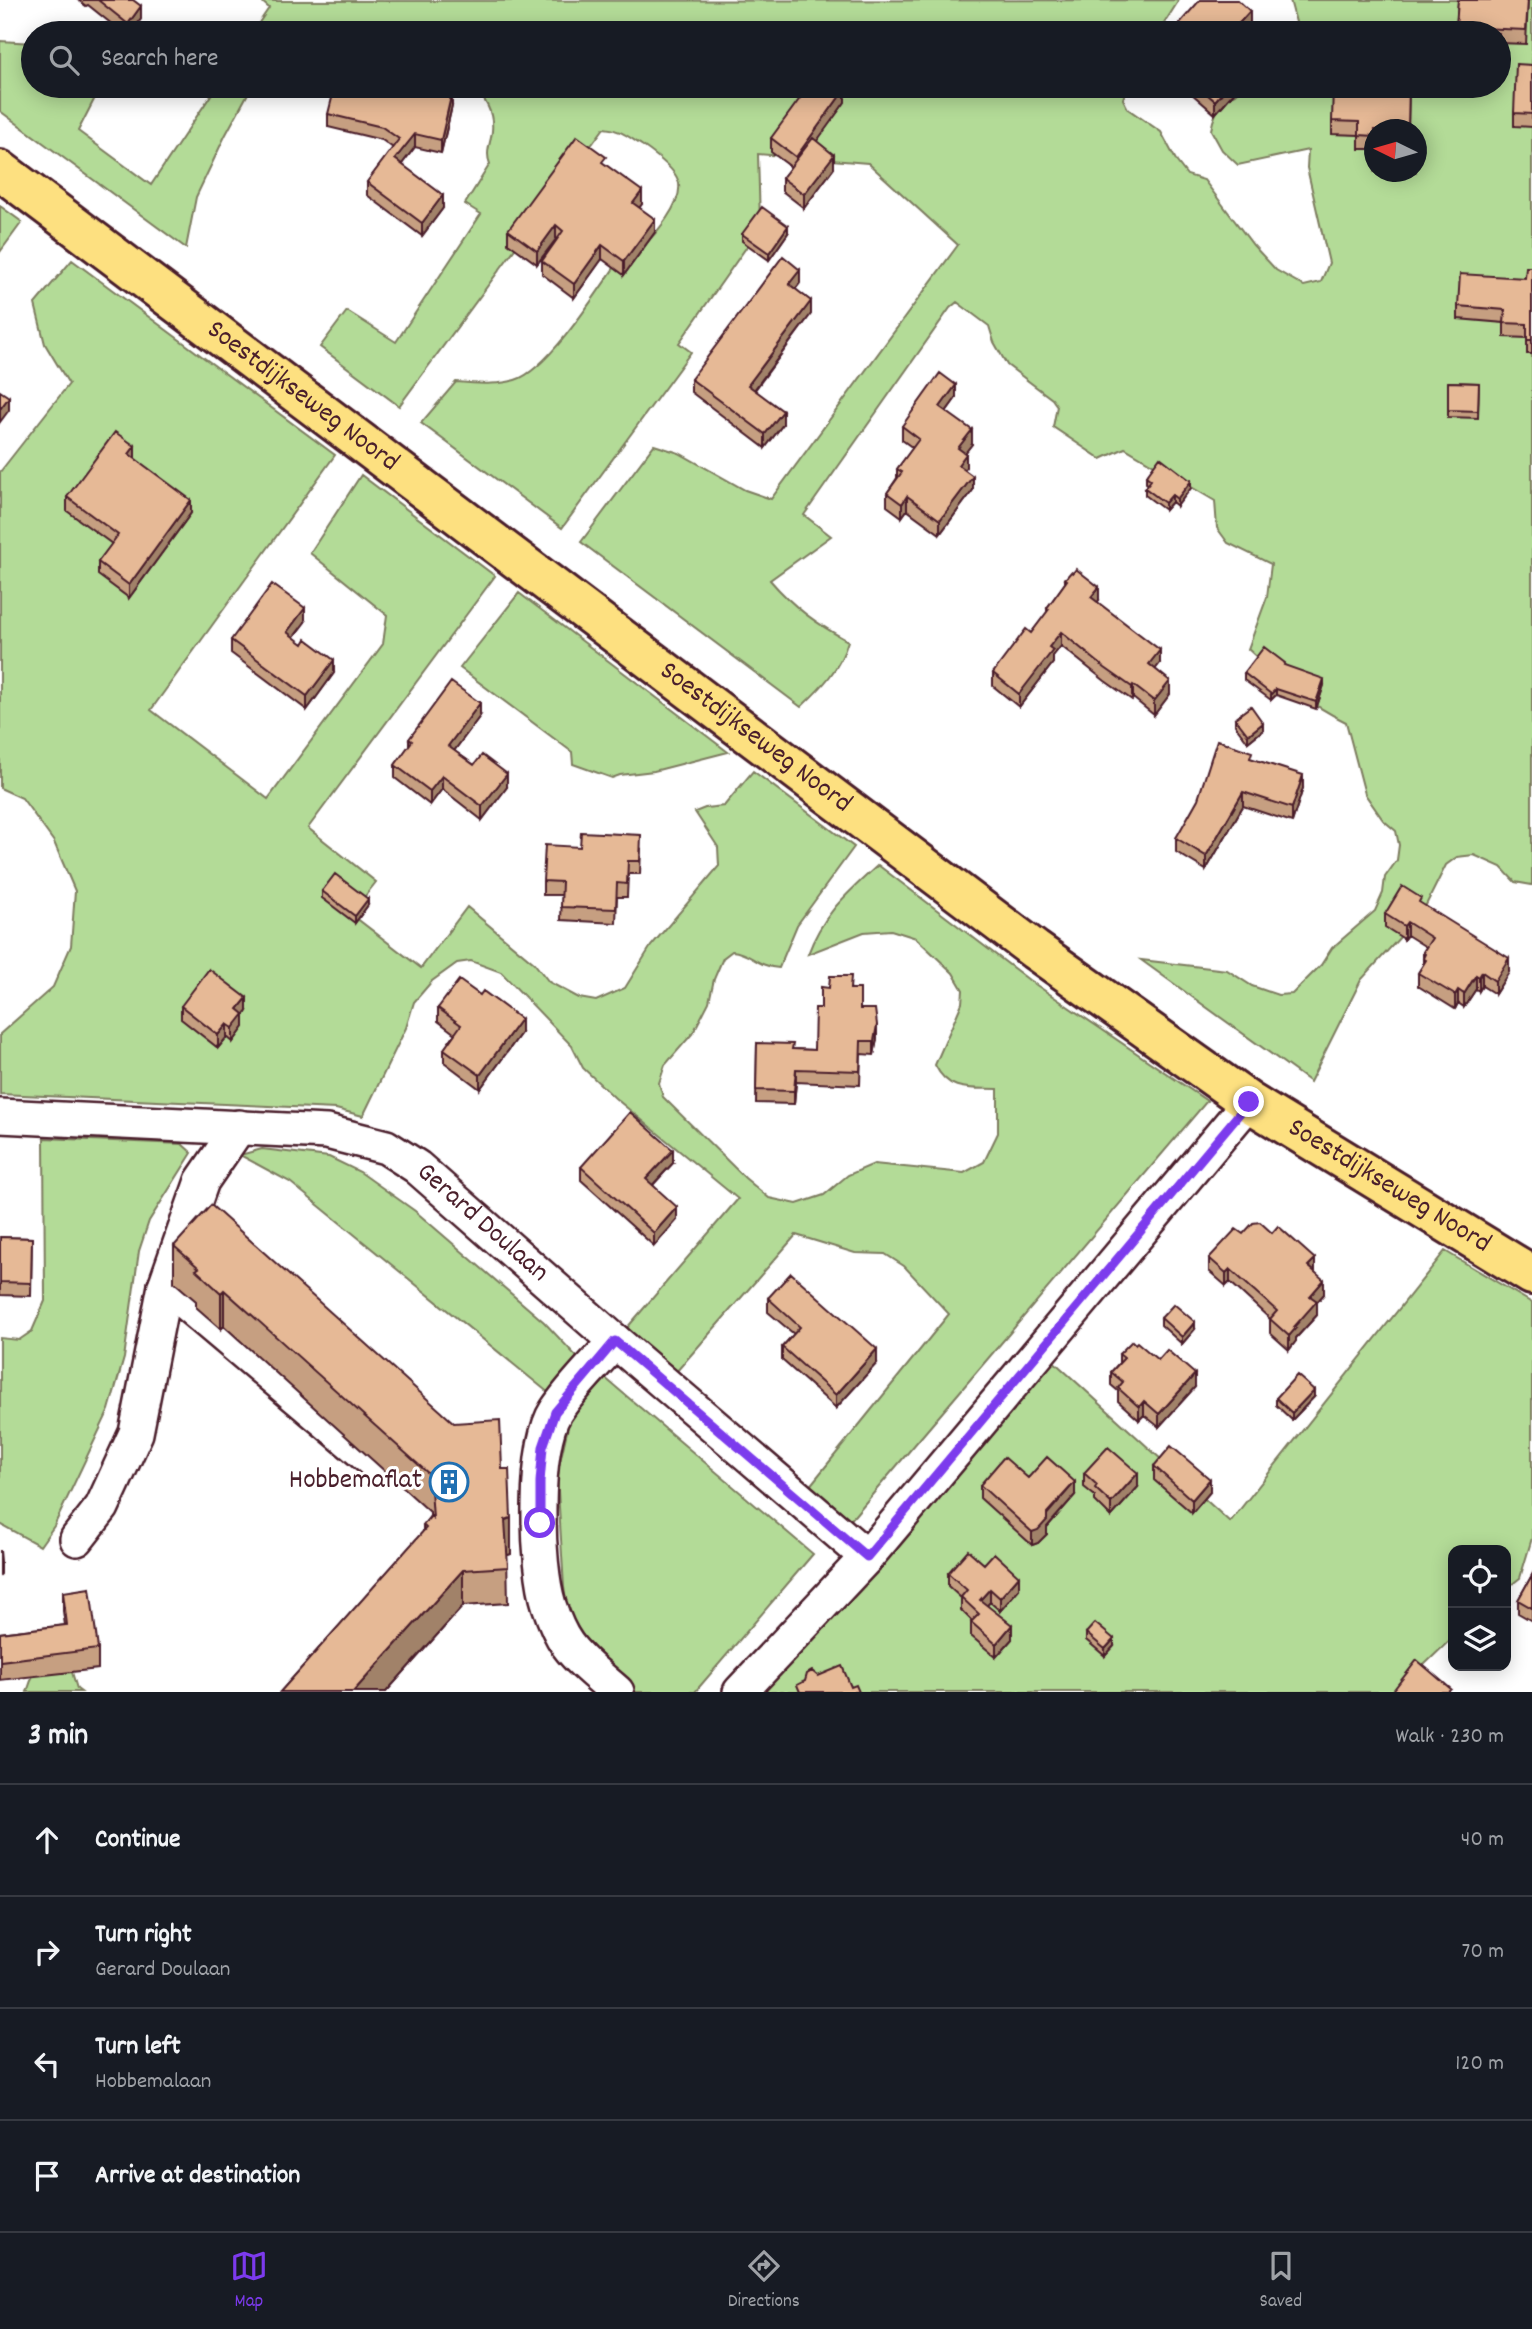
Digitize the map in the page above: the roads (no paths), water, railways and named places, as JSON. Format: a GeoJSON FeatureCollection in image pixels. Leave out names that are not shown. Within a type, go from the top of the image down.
{"type":"FeatureCollection","features":[{"type":"Feature","properties":{"kind":"main road","name":"Soestdijkseweg Noord"},"geometry":{"type":"LineString","coordinates":[[0,170],[1035,950],[1249,1102],[1532,1275]]}},
{"type":"Feature","properties":{"kind":"street"},"geometry":{"type":"LineString","coordinates":[[740,1692],[867,1557],[1249,1102]]}},
{"type":"Feature","properties":{"kind":"street","name":"Gerard Doulaan"},"geometry":{"type":"LineString","coordinates":[[0,1116],[327,1132],[386,1147],[417,1167],[867,1557]]}},
{"type":"Feature","properties":{"kind":"street"},"geometry":{"type":"LineString","coordinates":[[77,1539],[102,1507],[136,1433],[165,1286],[202,1181],[239,1127]]}},
{"type":"Feature","properties":{"kind":"street"},"geometry":{"type":"LineString","coordinates":[[165,1286],[380,1468]]}},
{"type":"Feature","properties":{"kind":"street"},"geometry":{"type":"LineString","coordinates":[[615,1341],[555,1412],[543,1447],[540,1523],[542,1567],[553,1615],[567,1643],[617,1692]]}},
{"type":"Feature","properties":{"kind":"place","name":"Hobbemaflat"},"geometry":{"type":"Point","coordinates":[449,1482]}}]}
